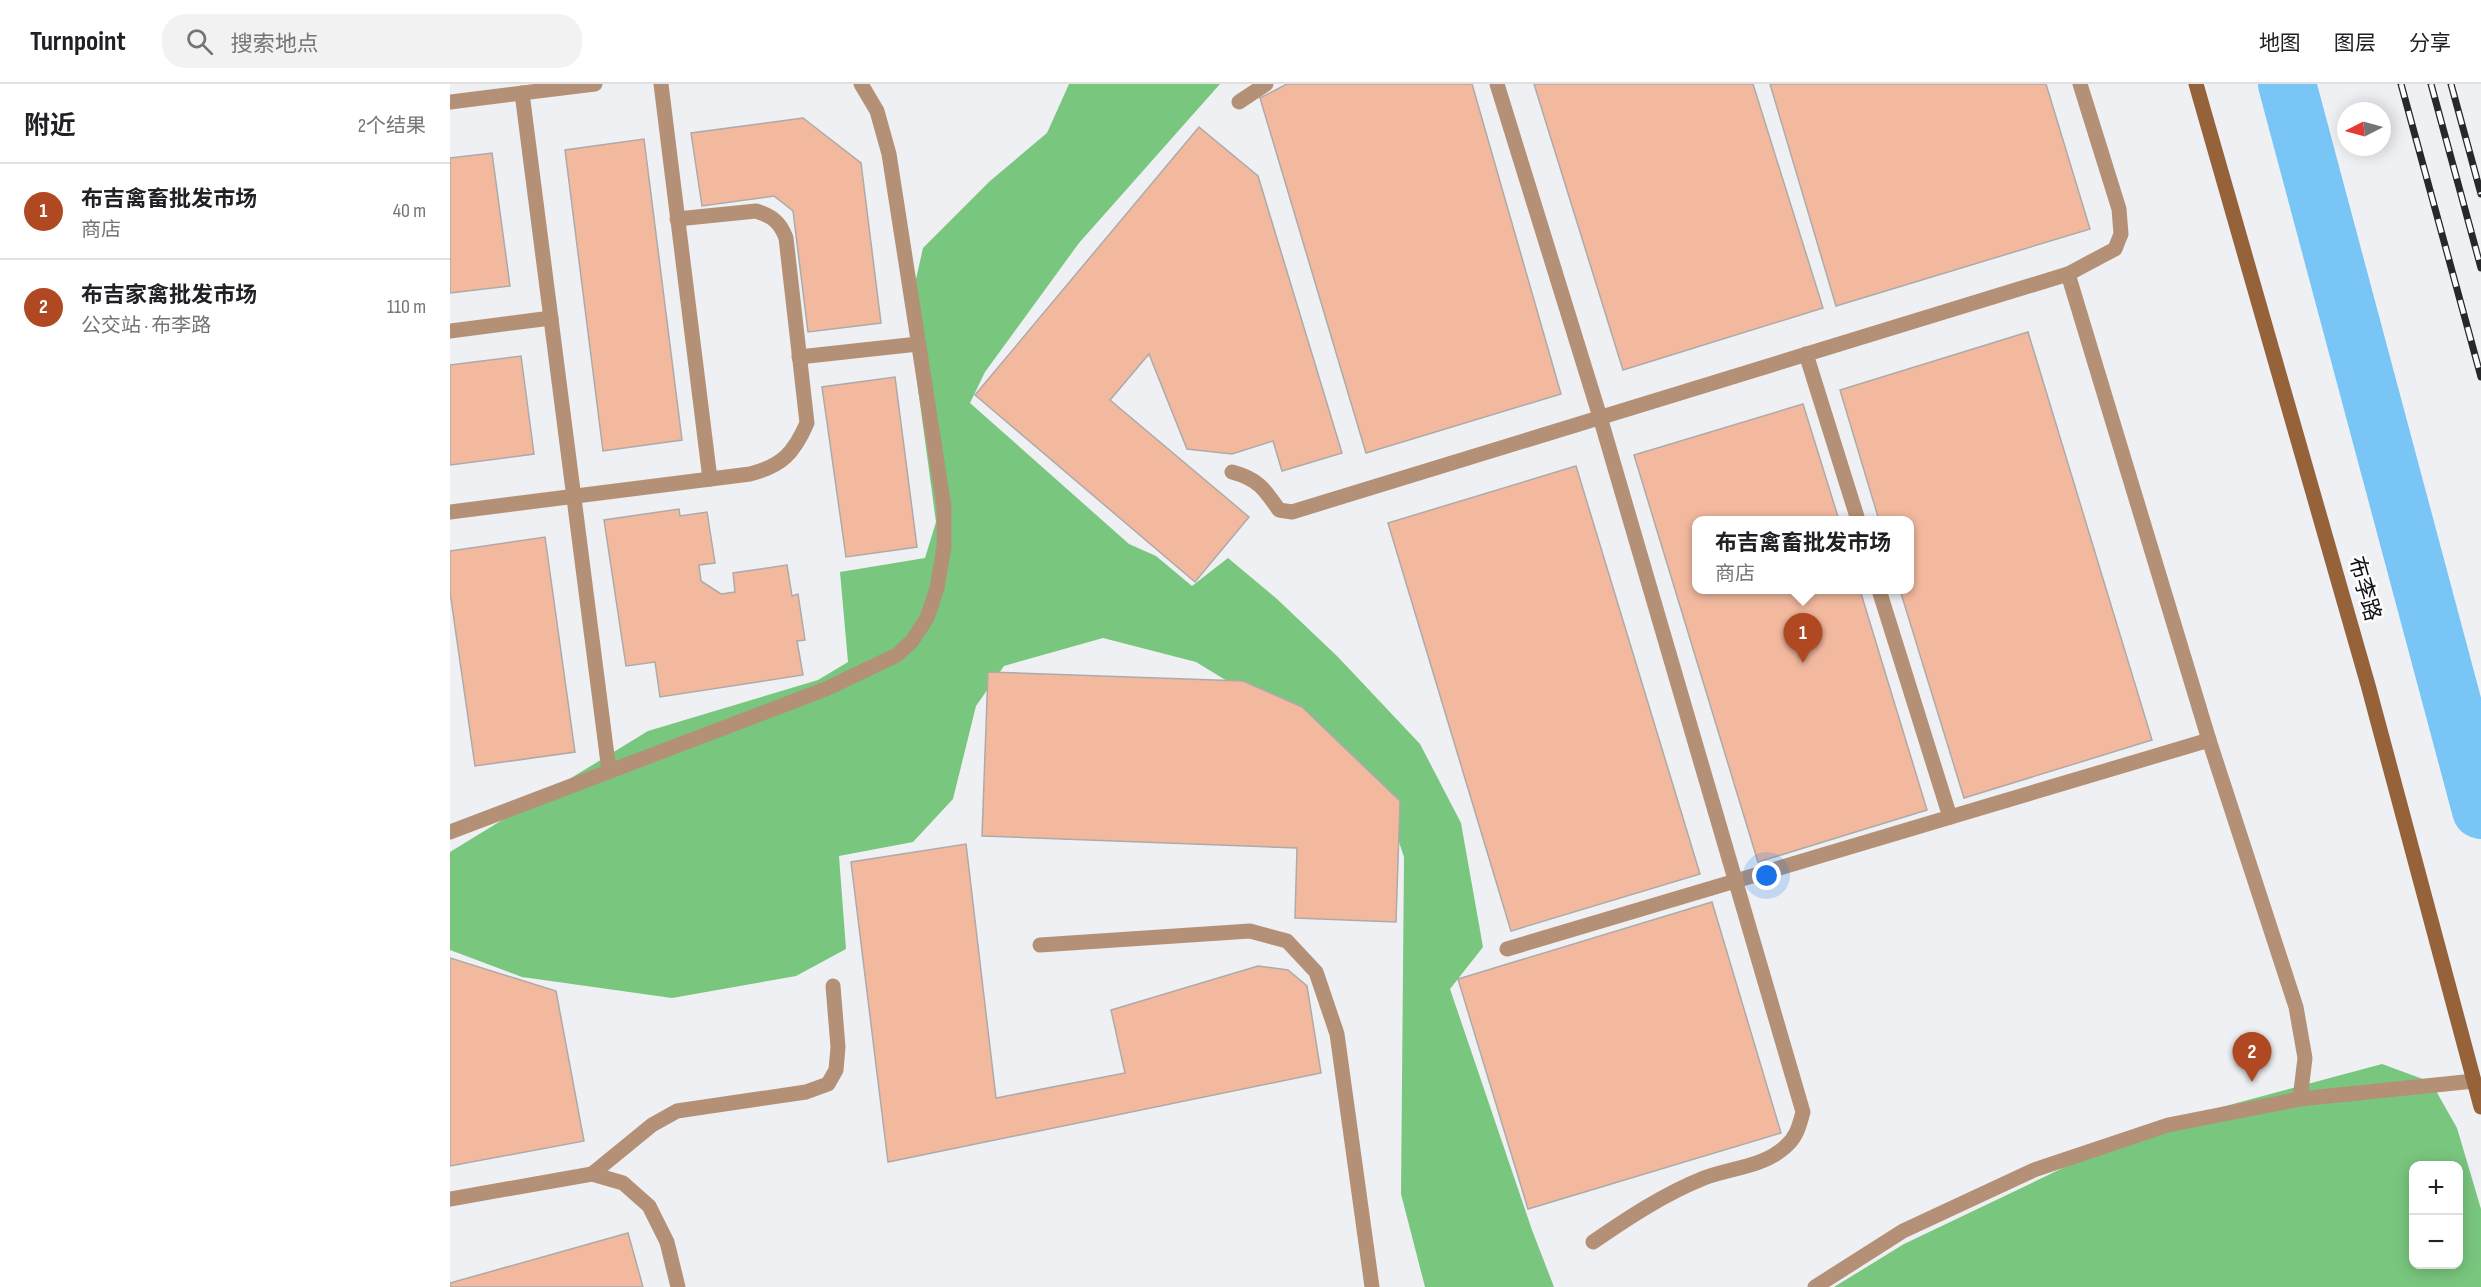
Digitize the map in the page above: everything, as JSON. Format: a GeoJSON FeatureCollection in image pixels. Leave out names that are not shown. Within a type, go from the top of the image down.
{"type":"FeatureCollection","features":[{"type":"Feature","properties":{"kind":"main road","name":"布李路"},"geometry":{"type":"LineString","coordinates":[[2196,84],[2368,685],[2481,1107]]}},
{"type":"Feature","properties":{"kind":"street"},"geometry":{"type":"LineString","coordinates":[[450,102],[595,84]]}},
{"type":"Feature","properties":{"kind":"street"},"geometry":{"type":"LineString","coordinates":[[661,84],[710,479]]}},
{"type":"Feature","properties":{"kind":"street"},"geometry":{"type":"LineString","coordinates":[[450,832],[826,689],[897,655],[912,641],[927,618],[938,588],[944,548],[944,507],[889,154],[877,111],[861,84]]}},
{"type":"Feature","properties":{"kind":"street"},"geometry":{"type":"LineString","coordinates":[[1239,102],[1266,84]]}},
{"type":"Feature","properties":{"kind":"street"},"geometry":{"type":"LineString","coordinates":[[1497,84],[1600,417],[1803,1112],[1795,1138],[1783,1149],[1761,1161],[1705,1178],[1667,1196],[1593,1242]]}},
{"type":"Feature","properties":{"kind":"street"},"geometry":{"type":"LineString","coordinates":[[1232,472],[1250,477],[1263,487],[1279,510],[1292,512],[2068,274],[2115,249],[2121,234],[2119,209],[2080,84]]}},
{"type":"Feature","properties":{"kind":"street"},"geometry":{"type":"LineString","coordinates":[[522,93],[609,771]]}},
{"type":"Feature","properties":{"kind":"street"},"geometry":{"type":"LineString","coordinates":[[450,512],[750,474],[769,469],[786,458],[799,442],[807,423],[786,237],[781,225],[769,215],[756,211],[677,219]]}},
{"type":"Feature","properties":{"kind":"street"},"geometry":{"type":"LineString","coordinates":[[2068,274],[2209,740],[2296,1007],[2305,1058],[2300,1099]]}},
{"type":"Feature","properties":{"kind":"street"},"geometry":{"type":"LineString","coordinates":[[450,331],[551,318]]}},
{"type":"Feature","properties":{"kind":"street"},"geometry":{"type":"LineString","coordinates":[[799,357],[918,344]]}},
{"type":"Feature","properties":{"kind":"street"},"geometry":{"type":"LineString","coordinates":[[1806,354],[1857,516]]}},
{"type":"Feature","properties":{"kind":"street"},"geometry":{"type":"LineString","coordinates":[[1880,594],[1950,817]]}},
{"type":"Feature","properties":{"kind":"street"},"geometry":{"type":"LineString","coordinates":[[1507,949],[2209,740]]}},
{"type":"Feature","properties":{"kind":"street"},"geometry":{"type":"LineString","coordinates":[[1040,945],[1250,930],[1287,941],[1316,972],[1337,1034],[1372,1287]]}},
{"type":"Feature","properties":{"kind":"street"},"geometry":{"type":"LineString","coordinates":[[592,1173],[652,1125],[677,1111],[806,1092],[828,1084],[836,1070],[838,1047],[833,986]]}},
{"type":"Feature","properties":{"kind":"street"},"geometry":{"type":"LineString","coordinates":[[1815,1287],[1903,1231],[2034,1170],[2168,1125],[2300,1099],[2474,1081]]}},
{"type":"Feature","properties":{"kind":"street"},"geometry":{"type":"LineString","coordinates":[[450,1199],[592,1173],[623,1183],[648,1206],[667,1242],[678,1287]]}},
{"type":"Feature","properties":{"kind":"green space"},"geometry":{"type":"Polygon","coordinates":[[[1069,84],[1220,84],[1079,243],[985,372],[970,403],[1129,544],[1156,556],[1192,586],[1228,558],[1277,599],[1338,657],[1420,744],[1461,823],[1483,947],[1450,989],[1532,1230],[1554,1287],[1425,1287],[1401,1194],[1404,857],[1383,794],[1296,723],[1196,662],[1103,638],[1004,666],[976,706],[953,799],[913,842],[839,856],[846,949],[796,976],[672,998],[522,977],[450,950],[450,852],[648,731],[818,680],[848,662],[840,572],[925,558],[936,522],[908,315],[923,248],[990,181],[1047,133],[1069,84]]]}},
{"type":"Feature","properties":{"kind":"green space"},"geometry":{"type":"Polygon","coordinates":[[[2382,1064],[2431,1082],[2457,1128],[2481,1209],[2481,1287],[1834,1287],[1904,1244],[2151,1126],[2382,1064]]]}},
{"type":"Feature","properties":{"kind":"building"},"geometry":{"type":"Polygon","coordinates":[[[1287,84],[1472,84],[1561,394],[1366,453],[1260,98],[1287,84]]]}},
{"type":"Feature","properties":{"kind":"building"},"geometry":{"type":"Polygon","coordinates":[[[1534,84],[1753,84],[1823,308],[1623,370],[1534,84]]]}},
{"type":"Feature","properties":{"kind":"building"},"geometry":{"type":"Polygon","coordinates":[[[1770,84],[2046,84],[2090,229],[1836,306],[1770,84]]]}},
{"type":"Feature","properties":{"kind":"building"},"geometry":{"type":"Polygon","coordinates":[[[803,118],[861,163],[881,323],[808,332],[793,211],[774,196],[702,206],[691,133],[803,118]]]}},
{"type":"Feature","properties":{"kind":"building"},"geometry":{"type":"Polygon","coordinates":[[[1199,127],[1258,176],[1342,453],[1282,471],[1273,441],[1232,454],[1187,449],[1149,354],[1110,400],[1249,517],[1195,582],[975,395],[1199,127]]]}},
{"type":"Feature","properties":{"kind":"building"},"geometry":{"type":"Polygon","coordinates":[[[644,139],[682,440],[603,451],[565,150],[644,139]]]}},
{"type":"Feature","properties":{"kind":"building"},"geometry":{"type":"Polygon","coordinates":[[[492,153],[510,286],[450,293],[450,158],[492,153]]]}},
{"type":"Feature","properties":{"kind":"building"},"geometry":{"type":"Polygon","coordinates":[[[2028,332],[2152,740],[1964,798],[1901,594],[1914,594],[1914,516],[1878,516],[1840,390],[2028,332]]]}},
{"type":"Feature","properties":{"kind":"building"},"geometry":{"type":"Polygon","coordinates":[[[521,356],[534,454],[450,465],[450,365],[521,356]]]}},
{"type":"Feature","properties":{"kind":"building"},"geometry":{"type":"Polygon","coordinates":[[[895,377],[917,547],[846,557],[822,387],[895,377]]]}},
{"type":"Feature","properties":{"kind":"building"},"geometry":{"type":"Polygon","coordinates":[[[1803,404],[1838,516],[1692,516],[1692,594],[1861,594],[1927,810],[1758,862],[1634,455],[1803,404]]]}},
{"type":"Feature","properties":{"kind":"building"},"geometry":{"type":"Polygon","coordinates":[[[1576,466],[1700,874],[1511,931],[1388,523],[1576,466]]]}},
{"type":"Feature","properties":{"kind":"building"},"geometry":{"type":"Polygon","coordinates":[[[679,509],[680,516],[707,512],[715,563],[699,565],[701,581],[721,594],[735,592],[733,573],[787,565],[792,596],[798,594],[805,640],[797,641],[803,675],[660,697],[655,662],[626,666],[604,520],[679,509]]]}},
{"type":"Feature","properties":{"kind":"building"},"geometry":{"type":"Polygon","coordinates":[[[545,537],[575,752],[475,766],[450,592],[450,551],[545,537]]]}},
{"type":"Feature","properties":{"kind":"building"},"geometry":{"type":"Polygon","coordinates":[[[988,672],[1243,681],[1302,707],[1400,801],[1396,922],[1295,918],[1297,848],[982,836],[988,672]]]}},
{"type":"Feature","properties":{"kind":"building"},"geometry":{"type":"Polygon","coordinates":[[[966,844],[996,1098],[1125,1073],[1111,1010],[1258,966],[1288,970],[1307,986],[1321,1073],[888,1162],[851,862],[966,844]]]}},
{"type":"Feature","properties":{"kind":"building"},"geometry":{"type":"Polygon","coordinates":[[[1712,902],[1781,1133],[1528,1209],[1458,979],[1712,902]]]}},
{"type":"Feature","properties":{"kind":"building"},"geometry":{"type":"Polygon","coordinates":[[[450,958],[556,991],[584,1141],[450,1166],[450,958]]]}},
{"type":"Feature","properties":{"kind":"building"},"geometry":{"type":"Polygon","coordinates":[[[628,1233],[643,1287],[450,1287],[450,1283],[628,1233]]]}},
{"type":"Feature","properties":{"kind":"waterway"},"geometry":{"type":"LineString","coordinates":[[2287,84],[2481,810]]}},
{"type":"Feature","properties":{"kind":"railway"},"geometry":{"type":"LineString","coordinates":[[2401,84],[2481,377]]}},
{"type":"Feature","properties":{"kind":"railway"},"geometry":{"type":"LineString","coordinates":[[2431,84],[2481,268]]}},
{"type":"Feature","properties":{"kind":"railway"},"geometry":{"type":"LineString","coordinates":[[2451,84],[2481,194]]}},
{"type":"Feature","properties":{"kind":"place","name":"布吉禽畜批发市场"},"geometry":{"type":"Point","coordinates":[1803,663]}},
{"type":"Feature","properties":{"kind":"place","name":"布吉家禽批发市场"},"geometry":{"type":"Point","coordinates":[2252,1082]}}]}
